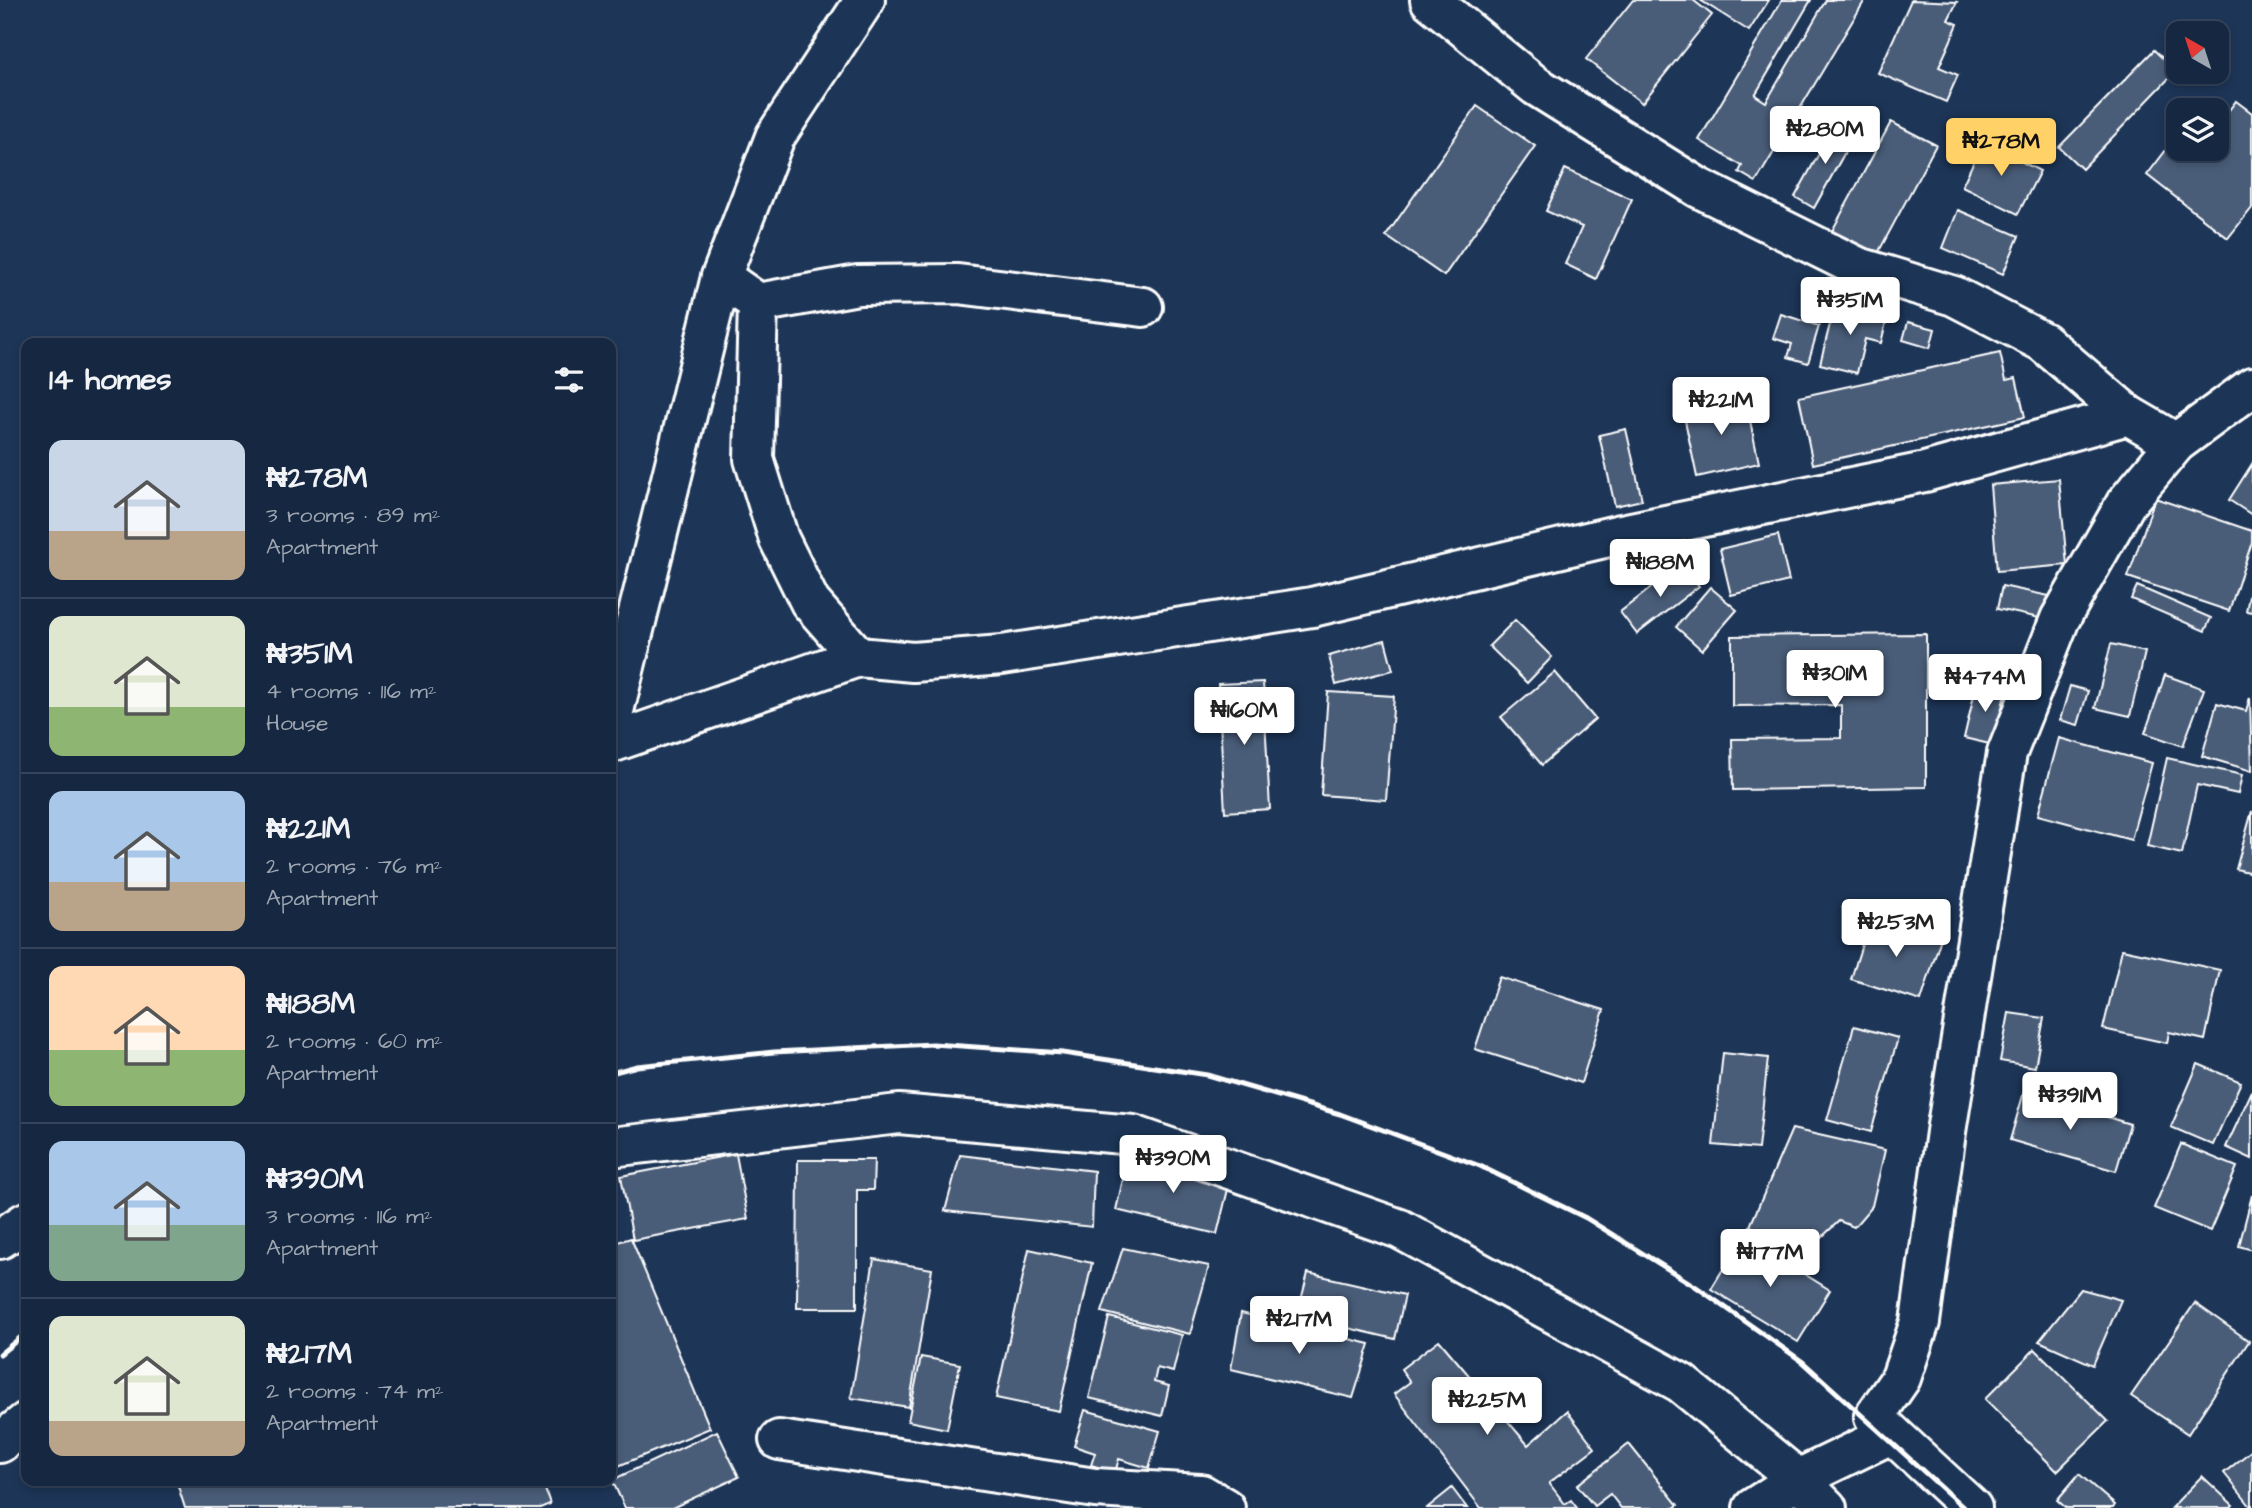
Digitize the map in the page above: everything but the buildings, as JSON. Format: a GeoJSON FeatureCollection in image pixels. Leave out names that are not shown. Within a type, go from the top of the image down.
{"type":"FeatureCollection","features":[{"type":"Feature","properties":{"kind":"street"},"geometry":{"type":"LineString","coordinates":[[616,703],[721,278],[775,137],[865,0]]}},
{"type":"Feature","properties":{"kind":"street"},"geometry":{"type":"LineString","coordinates":[[1430,0],[1536,86],[1699,188],[1858,267],[1954,296],[2043,342],[2128,415],[2176,443]]}},
{"type":"Feature","properties":{"kind":"street"},"geometry":{"type":"LineString","coordinates":[[721,278],[758,303],[858,285],[958,284],[1143,307]]}},
{"type":"Feature","properties":{"kind":"street"},"geometry":{"type":"LineString","coordinates":[[758,303],[754,459],[779,539],[810,602],[858,657]]}},
{"type":"Feature","properties":{"kind":"street"},"geometry":{"type":"LineString","coordinates":[[1874,1417],[1901,1378],[1920,1322],[1946,1132],[2007,753],[2060,619],[2126,503],[2176,443],[2252,387]]}},
{"type":"Feature","properties":{"kind":"street"},"geometry":{"type":"LineString","coordinates":[[616,741],[858,657],[913,662],[1002,655],[1312,607],[1621,534],[1925,472],[2128,415]]}},
{"type":"Feature","properties":{"kind":"street"},"geometry":{"type":"LineString","coordinates":[[616,1146],[898,1114],[1133,1135],[1400,1229],[1681,1383],[1798,1479],[1827,1508]]}},
{"type":"Feature","properties":{"kind":"street"},"geometry":{"type":"LineString","coordinates":[[0,1239],[21,1225]]}},
{"type":"Feature","properties":{"kind":"street"},"geometry":{"type":"LineString","coordinates":[[1753,1508],[1798,1479],[1885,1437],[1874,1417]]}},
{"type":"Feature","properties":{"kind":"street"},"geometry":{"type":"LineString","coordinates":[[1874,1417],[1972,1508]]}},
{"type":"Feature","properties":{"kind":"street"},"geometry":{"type":"LineString","coordinates":[[0,1443],[21,1426]]}},
{"type":"Feature","properties":{"kind":"street"},"geometry":{"type":"LineString","coordinates":[[779,1440],[1083,1498],[1201,1494],[1224,1508]]}},
{"type":"Feature","properties":{"kind":"railway"},"geometry":{"type":"LineString","coordinates":[[616,1072],[637,1066],[774,1052],[933,1044],[1063,1053],[1207,1075],[1340,1114],[1480,1166],[1586,1218],[1695,1286],[1803,1362],[1964,1508]]}},
{"type":"Feature","properties":{"kind":"railway"},"geometry":{"type":"LineString","coordinates":[[0,1354],[21,1337]]}}]}
